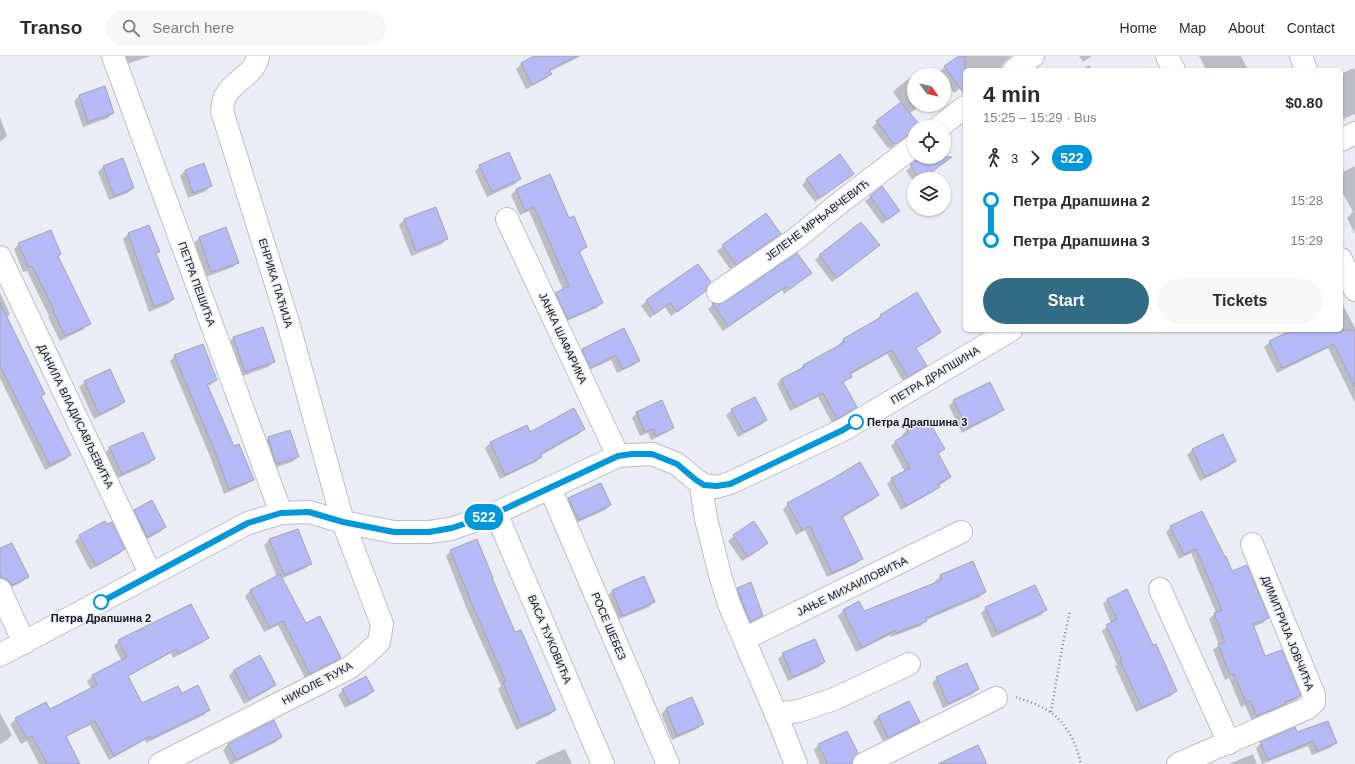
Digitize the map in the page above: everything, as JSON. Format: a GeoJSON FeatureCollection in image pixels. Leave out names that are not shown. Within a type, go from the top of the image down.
{"type":"FeatureCollection","features":[{"type":"Feature","properties":{"kind":"street","name":"ПЕТРА ПЕШИЋА"},"geometry":{"type":"LineString","coordinates":[[113,56],[281,513]]}},
{"type":"Feature","properties":{"kind":"street","name":"ЕНРИКА ПАЋИЈА"},"geometry":{"type":"LineString","coordinates":[[258,56],[252,70],[235,84],[225,96],[222,111],[287,319],[343,522]]}},
{"type":"Feature","properties":{"kind":"street"},"geometry":{"type":"LineString","coordinates":[[1017,68],[1033,56]]}},
{"type":"Feature","properties":{"kind":"street"},"geometry":{"type":"LineString","coordinates":[[1167,56],[1173,68]]}},
{"type":"Feature","properties":{"kind":"street"},"geometry":{"type":"LineString","coordinates":[[1301,56],[1305,68]]}},
{"type":"Feature","properties":{"kind":"street"},"geometry":{"type":"LineString","coordinates":[[948,120],[963,109]]}},
{"type":"Feature","properties":{"kind":"street"},"geometry":{"type":"LineString","coordinates":[[1343,139],[1355,133]]}},
{"type":"Feature","properties":{"kind":"street","name":"ЈЕЛЕНЕ МРЊАВЧЕВИЋ"},"geometry":{"type":"LineString","coordinates":[[718,292],[798,238],[837,205],[907,151]]}},
{"type":"Feature","properties":{"kind":"street","name":"ЈАНКА ШАФАРИКА"},"geometry":{"type":"LineString","coordinates":[[507,219],[618,456]]}},
{"type":"Feature","properties":{"kind":"street","name":"ДАНИЛА ВЛАДИСАВЉЕВИЋА"},"geometry":{"type":"LineString","coordinates":[[0,257],[152,574]]}},
{"type":"Feature","properties":{"kind":"street"},"geometry":{"type":"LineString","coordinates":[[1343,263],[1355,290]]}},
{"type":"Feature","properties":{"kind":"street","name":"ПЕТРА ДРАПШИНА"},"geometry":{"type":"LineString","coordinates":[[704,485],[716,486],[730,484],[843,430],[1008,332]]}},
{"type":"Feature","properties":{"kind":"street"},"geometry":{"type":"LineString","coordinates":[[0,656],[248,523],[281,513],[309,512],[343,522],[394,532],[429,532],[452,528],[496,513],[618,456],[652,454],[677,464],[704,485],[702,493],[704,507],[718,568],[729,604],[796,764]]}},
{"type":"Feature","properties":{"kind":"street","name":"РОСЕ ШЕБЕЗ"},"geometry":{"type":"LineString","coordinates":[[550,488],[668,764]]}},
{"type":"Feature","properties":{"kind":"street","name":"ВАСА ЋУКОВИЋА"},"geometry":{"type":"LineString","coordinates":[[496,513],[603,764]]}},
{"type":"Feature","properties":{"kind":"street","name":"НИКОЛЕ ЋУКА"},"geometry":{"type":"LineString","coordinates":[[160,764],[349,668],[379,642],[382,624],[343,522]]}},
{"type":"Feature","properties":{"kind":"street","name":"ЈАЊЕ МИХАИЛОВИЋА"},"geometry":{"type":"LineString","coordinates":[[744,639],[961,532]]}},
{"type":"Feature","properties":{"kind":"street","name":"ДИМИТРИЈА ЈОВЧИЋА"},"geometry":{"type":"LineString","coordinates":[[1178,764],[1308,708],[1314,702],[1314,695],[1252,544]]}},
{"type":"Feature","properties":{"kind":"street"},"geometry":{"type":"LineString","coordinates":[[1160,589],[1229,743]]}},
{"type":"Feature","properties":{"kind":"street"},"geometry":{"type":"LineString","coordinates":[[0,590],[24,643]]}},
{"type":"Feature","properties":{"kind":"street"},"geometry":{"type":"LineString","coordinates":[[776,714],[799,711],[828,701],[909,664]]}},
{"type":"Feature","properties":{"kind":"street"},"geometry":{"type":"LineString","coordinates":[[864,764],[996,698]]}},
{"type":"Feature","properties":{"kind":"path"},"geometry":{"type":"LineString","coordinates":[[1051,712],[1070,611]]}},
{"type":"Feature","properties":{"kind":"path"},"geometry":{"type":"LineString","coordinates":[[996,698],[1016,697],[1051,712],[1063,724],[1078,751],[1081,764]]}},
{"type":"Feature","properties":{"kind":"building"},"geometry":{"type":"Polygon","coordinates":[[[534,56],[577,56],[549,70],[552,74],[532,85],[521,63],[534,56]]]}},
{"type":"Feature","properties":{"kind":"building"},"geometry":{"type":"Polygon","coordinates":[[[959,56],[965,56],[965,68],[963,68],[963,92],[951,76],[951,68],[945,68],[944,66],[959,56]]]}},
{"type":"Feature","properties":{"kind":"building"},"geometry":{"type":"Polygon","coordinates":[[[105,86],[114,113],[88,122],[79,95],[105,86]]]}},
{"type":"Feature","properties":{"kind":"building"},"geometry":{"type":"Polygon","coordinates":[[[901,102],[907,109],[907,112],[909,112],[916,120],[907,120],[907,136],[896,144],[894,144],[876,121],[901,102]]]}},
{"type":"Feature","properties":{"kind":"building"},"geometry":{"type":"Polygon","coordinates":[[[509,152],[521,179],[492,192],[479,165],[509,152]]]}},
{"type":"Feature","properties":{"kind":"building"},"geometry":{"type":"Polygon","coordinates":[[[840,154],[854,174],[820,198],[806,179],[840,154]]]}},
{"type":"Feature","properties":{"kind":"building"},"geometry":{"type":"Polygon","coordinates":[[[123,158],[134,188],[114,196],[103,166],[123,158]]]}},
{"type":"Feature","properties":{"kind":"building"},"geometry":{"type":"Polygon","coordinates":[[[204,163],[212,186],[193,193],[185,170],[204,163]]]}},
{"type":"Feature","properties":{"kind":"building"},"geometry":{"type":"Polygon","coordinates":[[[942,164],[932,172],[915,172],[910,165],[942,164]]]}},
{"type":"Feature","properties":{"kind":"building"},"geometry":{"type":"Polygon","coordinates":[[[550,174],[569,218],[574,216],[587,247],[579,251],[603,303],[568,319],[555,293],[569,286],[534,207],[525,211],[516,189],[550,174]]]}},
{"type":"Feature","properties":{"kind":"building"},"geometry":{"type":"Polygon","coordinates":[[[882,186],[900,211],[887,220],[870,196],[882,186]]]}},
{"type":"Feature","properties":{"kind":"building"},"geometry":{"type":"Polygon","coordinates":[[[436,207],[448,239],[416,251],[404,219],[436,207]]]}},
{"type":"Feature","properties":{"kind":"building"},"geometry":{"type":"Polygon","coordinates":[[[766,213],[781,234],[736,265],[722,245],[766,213]]]}},
{"type":"Feature","properties":{"kind":"building"},"geometry":{"type":"Polygon","coordinates":[[[861,222],[880,245],[837,278],[819,255],[861,222]]]}},
{"type":"Feature","properties":{"kind":"building"},"geometry":{"type":"Polygon","coordinates":[[[149,225],[160,252],[156,253],[174,299],[154,307],[128,233],[149,225]]]}},
{"type":"Feature","properties":{"kind":"building"},"geometry":{"type":"Polygon","coordinates":[[[226,227],[239,263],[211,272],[199,237],[226,227]]]}},
{"type":"Feature","properties":{"kind":"building"},"geometry":{"type":"Polygon","coordinates":[[[51,230],[61,254],[58,256],[91,324],[65,336],[32,266],[29,268],[18,243],[51,230]]]}},
{"type":"Feature","properties":{"kind":"building"},"geometry":{"type":"Polygon","coordinates":[[[797,253],[812,273],[790,289],[787,286],[728,326],[712,303],[719,304],[725,302],[797,253]]]}},
{"type":"Feature","properties":{"kind":"building"},"geometry":{"type":"Polygon","coordinates":[[[698,264],[711,282],[707,286],[706,291],[677,312],[670,303],[655,314],[646,300],[698,264]]]}},
{"type":"Feature","properties":{"kind":"building"},"geometry":{"type":"Polygon","coordinates":[[[917,292],[941,332],[916,348],[927,366],[908,377],[892,350],[850,373],[852,377],[843,382],[857,407],[837,419],[823,393],[795,407],[781,379],[845,342],[843,339],[881,317],[880,315],[917,292]]]}},
{"type":"Feature","properties":{"kind":"building"},"geometry":{"type":"Polygon","coordinates":[[[0,303],[45,394],[41,396],[71,455],[50,465],[0,366],[0,303]]]}},
{"type":"Feature","properties":{"kind":"building"},"geometry":{"type":"Polygon","coordinates":[[[263,327],[275,362],[245,372],[233,337],[263,327]]]}},
{"type":"Feature","properties":{"kind":"building"},"geometry":{"type":"Polygon","coordinates":[[[624,328],[640,361],[622,369],[616,355],[590,368],[582,349],[624,328]]]}},
{"type":"Feature","properties":{"kind":"building"},"geometry":{"type":"Polygon","coordinates":[[[1343,330],[1355,330],[1355,387],[1334,344],[1282,368],[1269,341],[1288,332],[1343,332],[1343,330]]]}},
{"type":"Feature","properties":{"kind":"building"},"geometry":{"type":"Polygon","coordinates":[[[203,344],[217,380],[207,384],[234,446],[239,444],[254,480],[229,489],[216,454],[174,355],[203,344]]]}},
{"type":"Feature","properties":{"kind":"building"},"geometry":{"type":"Polygon","coordinates":[[[110,369],[125,402],[99,414],[84,381],[110,369]]]}},
{"type":"Feature","properties":{"kind":"building"},"geometry":{"type":"Polygon","coordinates":[[[990,382],[1004,410],[967,428],[953,400],[990,382]]]}},
{"type":"Feature","properties":{"kind":"building"},"geometry":{"type":"Polygon","coordinates":[[[755,397],[767,420],[743,432],[731,409],[755,397]]]}},
{"type":"Feature","properties":{"kind":"building"},"geometry":{"type":"Polygon","coordinates":[[[662,400],[674,428],[656,436],[653,429],[645,432],[636,412],[662,400]]]}},
{"type":"Feature","properties":{"kind":"building"},"geometry":{"type":"Polygon","coordinates":[[[574,408],[585,429],[540,454],[542,457],[505,475],[490,442],[527,425],[530,432],[574,408]]]}},
{"type":"Feature","properties":{"kind":"building"},"geometry":{"type":"Polygon","coordinates":[[[927,418],[945,449],[938,453],[951,477],[938,484],[940,487],[906,506],[891,478],[910,468],[895,441],[909,433],[906,429],[927,418]]]}},
{"type":"Feature","properties":{"kind":"building"},"geometry":{"type":"Polygon","coordinates":[[[290,430],[299,457],[276,464],[268,437],[290,430]]]}},
{"type":"Feature","properties":{"kind":"building"},"geometry":{"type":"Polygon","coordinates":[[[143,432],[155,459],[122,474],[109,447],[143,432]]]}},
{"type":"Feature","properties":{"kind":"building"},"geometry":{"type":"Polygon","coordinates":[[[1223,434],[1236,461],[1205,477],[1192,449],[1223,434]]]}},
{"type":"Feature","properties":{"kind":"building"},"geometry":{"type":"Polygon","coordinates":[[[860,462],[879,495],[842,516],[863,559],[832,573],[810,526],[802,530],[787,503],[860,462]]]}},
{"type":"Feature","properties":{"kind":"building"},"geometry":{"type":"Polygon","coordinates":[[[601,483],[611,505],[579,520],[568,498],[601,483]]]}},
{"type":"Feature","properties":{"kind":"building"},"geometry":{"type":"Polygon","coordinates":[[[152,500],[166,527],[147,537],[134,510],[152,500]]]}},
{"type":"Feature","properties":{"kind":"building"},"geometry":{"type":"Polygon","coordinates":[[[1202,511],[1225,557],[1226,556],[1232,571],[1247,565],[1269,618],[1253,624],[1265,656],[1282,650],[1301,696],[1257,716],[1250,701],[1246,703],[1234,674],[1230,675],[1218,644],[1225,642],[1214,613],[1222,610],[1196,549],[1184,555],[1170,526],[1202,511]]]}},
{"type":"Feature","properties":{"kind":"building"},"geometry":{"type":"Polygon","coordinates":[[[105,521],[107,524],[112,522],[125,549],[96,566],[79,535],[105,521]]]}},
{"type":"Feature","properties":{"kind":"building"},"geometry":{"type":"Polygon","coordinates":[[[754,521],[768,543],[748,557],[733,535],[754,521]]]}},
{"type":"Feature","properties":{"kind":"building"},"geometry":{"type":"Polygon","coordinates":[[[298,529],[312,564],[284,575],[269,539],[298,529]]]}},
{"type":"Feature","properties":{"kind":"building"},"geometry":{"type":"Polygon","coordinates":[[[477,539],[515,632],[521,630],[556,710],[521,725],[503,683],[506,682],[450,550],[477,539]]]}},
{"type":"Feature","properties":{"kind":"building"},"geometry":{"type":"Polygon","coordinates":[[[12,543],[29,577],[12,585],[8,580],[2,578],[0,573],[0,548],[12,543]]]}},
{"type":"Feature","properties":{"kind":"building"},"geometry":{"type":"Polygon","coordinates":[[[973,561],[986,592],[926,618],[927,621],[896,633],[895,630],[862,648],[843,610],[859,601],[864,611],[942,580],[940,575],[973,561]]]}},
{"type":"Feature","properties":{"kind":"building"},"geometry":{"type":"Polygon","coordinates":[[[280,574],[306,623],[320,616],[341,658],[310,674],[283,621],[270,628],[250,590],[280,574]]]}},
{"type":"Feature","properties":{"kind":"building"},"geometry":{"type":"Polygon","coordinates":[[[644,576],[655,602],[622,616],[612,590],[644,576]]]}},
{"type":"Feature","properties":{"kind":"building"},"geometry":{"type":"Polygon","coordinates":[[[751,582],[763,616],[750,622],[737,588],[751,582]]]}},
{"type":"Feature","properties":{"kind":"building"},"geometry":{"type":"Polygon","coordinates":[[[1035,585],[1047,610],[997,633],[985,607],[1035,585]]]}},
{"type":"Feature","properties":{"kind":"building"},"geometry":{"type":"Polygon","coordinates":[[[1127,589],[1153,645],[1156,644],[1177,691],[1142,708],[1120,661],[1122,660],[1106,625],[1117,619],[1107,599],[1127,589]]]}},
{"type":"Feature","properties":{"kind":"building"},"geometry":{"type":"Polygon","coordinates":[[[191,604],[209,638],[179,654],[176,649],[128,676],[142,703],[178,686],[182,693],[198,685],[210,710],[151,739],[150,736],[114,756],[95,721],[66,736],[80,764],[47,764],[32,736],[27,739],[15,718],[46,702],[50,709],[97,685],[92,675],[127,657],[118,640],[191,604]]]}},
{"type":"Feature","properties":{"kind":"building"},"geometry":{"type":"Polygon","coordinates":[[[815,639],[825,662],[793,677],[782,653],[815,639]]]}},
{"type":"Feature","properties":{"kind":"building"},"geometry":{"type":"Polygon","coordinates":[[[260,655],[276,685],[249,699],[234,670],[260,655]]]}},
{"type":"Feature","properties":{"kind":"building"},"geometry":{"type":"Polygon","coordinates":[[[967,663],[979,689],[948,704],[936,677],[967,663]]]}},
{"type":"Feature","properties":{"kind":"building"},"geometry":{"type":"Polygon","coordinates":[[[366,676],[374,691],[350,704],[342,689],[366,676]]]}},
{"type":"Feature","properties":{"kind":"building"},"geometry":{"type":"Polygon","coordinates":[[[692,697],[704,724],[677,736],[666,708],[692,697]]]}},
{"type":"Feature","properties":{"kind":"building"},"geometry":{"type":"Polygon","coordinates":[[[909,701],[920,722],[888,738],[878,716],[909,701]]]}},
{"type":"Feature","properties":{"kind":"building"},"geometry":{"type":"Polygon","coordinates":[[[274,720],[282,737],[236,760],[228,744],[274,720]]]}},
{"type":"Feature","properties":{"kind":"building"},"geometry":{"type":"Polygon","coordinates":[[[1328,721],[1337,743],[1317,751],[1313,741],[1268,760],[1260,742],[1295,727],[1297,732],[1328,721]]]}},
{"type":"Feature","properties":{"kind":"building"},"geometry":{"type":"Polygon","coordinates":[[[847,731],[858,753],[853,757],[852,764],[828,764],[818,744],[847,731]]]}},
{"type":"Feature","properties":{"kind":"building"},"geometry":{"type":"Polygon","coordinates":[[[978,745],[987,764],[938,764],[978,745]]]}},
{"type":"Feature","properties":{"kind":"bus line","name":"522"},"geometry":{"type":"LineString","coordinates":[[101,602],[248,523],[281,513],[309,512],[366,528],[394,532],[429,532],[452,528],[496,513],[618,456],[652,454],[677,464],[704,485],[716,486],[730,484],[843,430],[856,422]]}},
{"type":"Feature","properties":{"kind":"place","name":"Петра Драпшина 3"},"geometry":{"type":"Point","coordinates":[856,422]}},
{"type":"Feature","properties":{"kind":"place","name":"Петра Драпшина 2"},"geometry":{"type":"Point","coordinates":[101,602]}}]}
